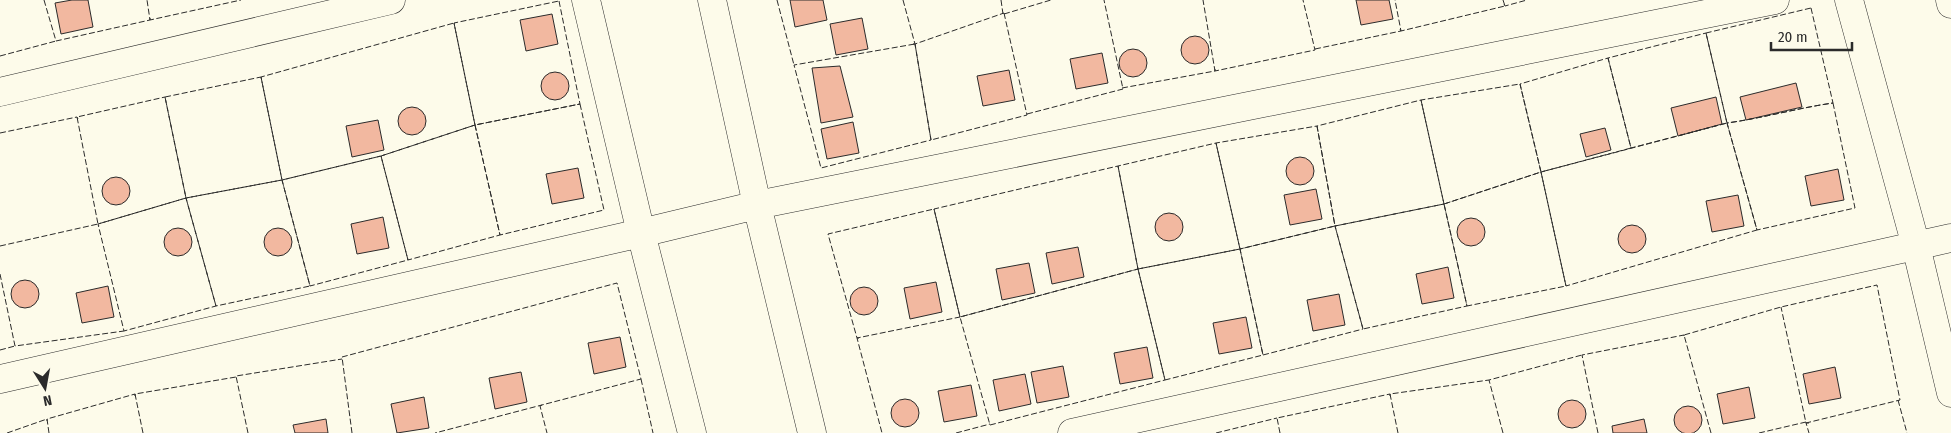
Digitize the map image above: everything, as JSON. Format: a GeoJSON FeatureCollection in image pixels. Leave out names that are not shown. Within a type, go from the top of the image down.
{"type":"FeatureCollection","features":[{"type":"Feature","properties":{"kind":"street"},"geometry":{"type":"LineString","coordinates":[[0,92],[391,0]]}},
{"type":"Feature","properties":{"kind":"street"},"geometry":{"type":"LineString","coordinates":[[586,0],[641,233],[692,433]]}},
{"type":"Feature","properties":{"kind":"street"},"geometry":{"type":"LineString","coordinates":[[712,0],[757,205],[812,433]]}},
{"type":"Feature","properties":{"kind":"street"},"geometry":{"type":"LineString","coordinates":[[0,379],[757,205],[1775,0]]}},
{"type":"Feature","properties":{"kind":"street"},"geometry":{"type":"LineString","coordinates":[[1849,0],[1916,246],[1951,393]]}},
{"type":"Feature","properties":{"kind":"street"},"geometry":{"type":"LineString","coordinates":[[1950,0],[1951,4]]}},
{"type":"Feature","properties":{"kind":"street"},"geometry":{"type":"LineString","coordinates":[[1072,433],[1951,238]]}},
{"type":"Feature","properties":{"kind":"building"},"geometry":{"type":"Polygon","coordinates":[[[88,0],[93,27],[61,34],[55,3],[88,0]]]}},
{"type":"Feature","properties":{"kind":"building"},"geometry":{"type":"Polygon","coordinates":[[[790,0],[823,0],[827,20],[795,27],[790,0]]]}},
{"type":"Feature","properties":{"kind":"building"},"geometry":{"type":"Polygon","coordinates":[[[1356,0],[1389,0],[1393,19],[1361,25],[1356,0]]]}},
{"type":"Feature","properties":{"kind":"building"},"geometry":{"type":"Polygon","coordinates":[[[552,14],[558,44],[526,51],[520,20],[552,14]]]}},
{"type":"Feature","properties":{"kind":"building"},"geometry":{"type":"Polygon","coordinates":[[[862,18],[868,49],[836,55],[830,24],[862,18]]]}},
{"type":"Feature","properties":{"kind":"building"},"geometry":{"type":"Polygon","coordinates":[[[1195,36],[1205,40],[1209,50],[1205,60],[1195,64],[1185,60],[1181,50],[1185,40],[1195,36]]]}},
{"type":"Feature","properties":{"kind":"building"},"geometry":{"type":"Polygon","coordinates":[[[1133,49],[1143,53],[1147,63],[1143,73],[1133,77],[1123,73],[1119,63],[1123,53],[1133,49]]]}},
{"type":"Feature","properties":{"kind":"building"},"geometry":{"type":"Polygon","coordinates":[[[1102,53],[1108,83],[1076,89],[1070,59],[1102,53]]]}},
{"type":"Feature","properties":{"kind":"building"},"geometry":{"type":"Polygon","coordinates":[[[840,66],[853,117],[821,123],[812,68],[840,66]]]}},
{"type":"Feature","properties":{"kind":"building"},"geometry":{"type":"Polygon","coordinates":[[[1009,70],[1015,100],[983,106],[977,76],[1009,70]]]}},
{"type":"Feature","properties":{"kind":"building"},"geometry":{"type":"Polygon","coordinates":[[[555,72],[565,76],[569,86],[565,96],[555,100],[545,96],[541,86],[545,76],[555,72]]]}},
{"type":"Feature","properties":{"kind":"building"},"geometry":{"type":"Polygon","coordinates":[[[1796,83],[1802,107],[1746,120],[1740,97],[1796,83]]]}},
{"type":"Feature","properties":{"kind":"building"},"geometry":{"type":"Polygon","coordinates":[[[1716,97],[1722,124],[1678,136],[1671,108],[1716,97]]]}},
{"type":"Feature","properties":{"kind":"building"},"geometry":{"type":"Polygon","coordinates":[[[412,107],[422,111],[426,121],[422,131],[412,135],[402,131],[398,121],[402,111],[412,107]]]}},
{"type":"Feature","properties":{"kind":"building"},"geometry":{"type":"Polygon","coordinates":[[[378,120],[384,150],[352,157],[346,126],[378,120]]]}},
{"type":"Feature","properties":{"kind":"building"},"geometry":{"type":"Polygon","coordinates":[[[853,122],[859,153],[827,159],[821,129],[853,122]]]}},
{"type":"Feature","properties":{"kind":"building"},"geometry":{"type":"Polygon","coordinates":[[[1605,128],[1611,150],[1586,157],[1580,134],[1605,128]]]}},
{"type":"Feature","properties":{"kind":"building"},"geometry":{"type":"Polygon","coordinates":[[[1300,157],[1310,161],[1314,171],[1310,181],[1300,185],[1290,181],[1286,171],[1290,161],[1300,157]]]}},
{"type":"Feature","properties":{"kind":"building"},"geometry":{"type":"Polygon","coordinates":[[[578,168],[584,198],[552,204],[546,174],[578,168]]]}},
{"type":"Feature","properties":{"kind":"building"},"geometry":{"type":"Polygon","coordinates":[[[1838,169],[1844,200],[1811,206],[1805,176],[1838,169]]]}},
{"type":"Feature","properties":{"kind":"building"},"geometry":{"type":"Polygon","coordinates":[[[116,177],[126,181],[130,191],[126,201],[116,205],[106,201],[102,191],[106,181],[116,177]]]}},
{"type":"Feature","properties":{"kind":"building"},"geometry":{"type":"Polygon","coordinates":[[[1316,189],[1322,219],[1290,225],[1284,195],[1316,189]]]}},
{"type":"Feature","properties":{"kind":"building"},"geometry":{"type":"Polygon","coordinates":[[[1738,195],[1744,226],[1712,232],[1706,201],[1738,195]]]}},
{"type":"Feature","properties":{"kind":"building"},"geometry":{"type":"Polygon","coordinates":[[[1169,213],[1179,217],[1183,227],[1179,237],[1169,241],[1159,237],[1155,227],[1159,217],[1169,213]]]}},
{"type":"Feature","properties":{"kind":"building"},"geometry":{"type":"Polygon","coordinates":[[[383,217],[389,248],[357,254],[351,224],[383,217]]]}},
{"type":"Feature","properties":{"kind":"building"},"geometry":{"type":"Polygon","coordinates":[[[1471,218],[1481,222],[1485,232],[1481,242],[1471,246],[1461,242],[1457,232],[1461,222],[1471,218]]]}},
{"type":"Feature","properties":{"kind":"building"},"geometry":{"type":"Polygon","coordinates":[[[1632,225],[1642,229],[1646,239],[1642,249],[1632,253],[1622,249],[1618,239],[1622,229],[1632,225]]]}},
{"type":"Feature","properties":{"kind":"building"},"geometry":{"type":"Polygon","coordinates":[[[178,228],[188,232],[192,242],[188,252],[178,256],[168,252],[164,242],[168,232],[178,228]]]}},
{"type":"Feature","properties":{"kind":"building"},"geometry":{"type":"Polygon","coordinates":[[[278,228],[288,232],[292,242],[288,252],[278,256],[268,252],[264,242],[268,232],[278,228]]]}},
{"type":"Feature","properties":{"kind":"building"},"geometry":{"type":"Polygon","coordinates":[[[1078,247],[1084,277],[1052,284],[1046,253],[1078,247]]]}},
{"type":"Feature","properties":{"kind":"building"},"geometry":{"type":"Polygon","coordinates":[[[1029,263],[1035,293],[1002,300],[996,269],[1029,263]]]}},
{"type":"Feature","properties":{"kind":"building"},"geometry":{"type":"Polygon","coordinates":[[[1448,267],[1454,298],[1422,304],[1416,274],[1448,267]]]}},
{"type":"Feature","properties":{"kind":"building"},"geometry":{"type":"Polygon","coordinates":[[[25,280],[35,284],[39,294],[35,304],[25,308],[15,304],[11,294],[15,284],[25,280]]]}},
{"type":"Feature","properties":{"kind":"building"},"geometry":{"type":"Polygon","coordinates":[[[936,282],[942,312],[910,319],[904,288],[936,282]]]}},
{"type":"Feature","properties":{"kind":"building"},"geometry":{"type":"Polygon","coordinates":[[[108,286],[114,317],[82,323],[76,293],[108,286]]]}},
{"type":"Feature","properties":{"kind":"building"},"geometry":{"type":"Polygon","coordinates":[[[864,287],[874,291],[878,301],[874,311],[864,315],[854,311],[850,301],[854,291],[864,287]]]}},
{"type":"Feature","properties":{"kind":"building"},"geometry":{"type":"Polygon","coordinates":[[[1339,294],[1345,325],[1313,331],[1307,300],[1339,294]]]}},
{"type":"Feature","properties":{"kind":"building"},"geometry":{"type":"Polygon","coordinates":[[[1246,317],[1252,348],[1219,354],[1213,323],[1246,317]]]}},
{"type":"Feature","properties":{"kind":"building"},"geometry":{"type":"Polygon","coordinates":[[[620,337],[626,367],[594,374],[588,343],[620,337]]]}},
{"type":"Feature","properties":{"kind":"building"},"geometry":{"type":"Polygon","coordinates":[[[1147,347],[1153,378],[1120,384],[1114,353],[1147,347]]]}},
{"type":"Feature","properties":{"kind":"building"},"geometry":{"type":"Polygon","coordinates":[[[1063,366],[1069,397],[1037,403],[1031,372],[1063,366]]]}},
{"type":"Feature","properties":{"kind":"building"},"geometry":{"type":"Polygon","coordinates":[[[1835,367],[1841,398],[1809,404],[1803,374],[1835,367]]]}},
{"type":"Feature","properties":{"kind":"building"},"geometry":{"type":"Polygon","coordinates":[[[521,372],[527,402],[495,409],[489,378],[521,372]]]}},
{"type":"Feature","properties":{"kind":"building"},"geometry":{"type":"Polygon","coordinates":[[[1025,374],[1031,404],[999,411],[993,380],[1025,374]]]}},
{"type":"Feature","properties":{"kind":"building"},"geometry":{"type":"Polygon","coordinates":[[[971,385],[977,416],[944,422],[938,391],[971,385]]]}},
{"type":"Feature","properties":{"kind":"building"},"geometry":{"type":"Polygon","coordinates":[[[1749,387],[1755,418],[1723,424],[1717,394],[1749,387]]]}},
{"type":"Feature","properties":{"kind":"building"},"geometry":{"type":"Polygon","coordinates":[[[424,397],[429,428],[397,433],[391,404],[424,397]]]}},
{"type":"Feature","properties":{"kind":"building"},"geometry":{"type":"Polygon","coordinates":[[[905,399],[915,403],[919,413],[915,423],[905,427],[895,423],[891,413],[895,403],[905,399]]]}},
{"type":"Feature","properties":{"kind":"building"},"geometry":{"type":"Polygon","coordinates":[[[1572,400],[1582,404],[1586,414],[1582,424],[1572,428],[1562,424],[1558,414],[1562,404],[1572,400]]]}},
{"type":"Feature","properties":{"kind":"building"},"geometry":{"type":"Polygon","coordinates":[[[1688,406],[1698,410],[1702,420],[1698,430],[1688,434],[1678,430],[1674,420],[1678,410],[1688,406]]]}},
{"type":"Feature","properties":{"kind":"building"},"geometry":{"type":"Polygon","coordinates":[[[326,419],[328,433],[295,433],[293,425],[326,419]]]}},
{"type":"Feature","properties":{"kind":"building"},"geometry":{"type":"Polygon","coordinates":[[[1644,419],[1647,433],[1613,433],[1612,426],[1644,419]]]}},
{"type":"Feature","properties":{"kind":"fence"},"geometry":{"type":"LineString","coordinates":[[44,0],[56,41],[150,20],[147,0]]}},
{"type":"Feature","properties":{"kind":"fence"},"geometry":{"type":"LineString","coordinates":[[150,18],[150,20],[241,0]]}},
{"type":"Feature","properties":{"kind":"fence"},"geometry":{"type":"LineString","coordinates":[[777,0],[794,65]]}},
{"type":"Feature","properties":{"kind":"fence"},"geometry":{"type":"LineString","coordinates":[[903,0],[915,44],[913,44]]}},
{"type":"Feature","properties":{"kind":"fence"},"geometry":{"type":"LineString","coordinates":[[1001,0],[1003,14]]}},
{"type":"Feature","properties":{"kind":"fence"},"geometry":{"type":"LineString","coordinates":[[1004,14],[1051,0]]}},
{"type":"Feature","properties":{"kind":"fence"},"geometry":{"type":"LineString","coordinates":[[1027,114],[1123,89],[1104,0]]}},
{"type":"Feature","properties":{"kind":"fence"},"geometry":{"type":"LineString","coordinates":[[1122,88],[1215,71],[1203,0]]}},
{"type":"Feature","properties":{"kind":"fence"},"geometry":{"type":"LineString","coordinates":[[1215,69],[1215,71],[1315,50],[1303,0]]}},
{"type":"Feature","properties":{"kind":"fence"},"geometry":{"type":"LineString","coordinates":[[1315,49],[1401,31],[1395,0]]}},
{"type":"Feature","properties":{"kind":"fence"},"geometry":{"type":"LineString","coordinates":[[1400,29],[1401,31],[1505,6],[1503,0]]}},
{"type":"Feature","properties":{"kind":"fence"},"geometry":{"type":"LineString","coordinates":[[1504,4],[1505,6],[1527,0]]}},
{"type":"Feature","properties":{"kind":"fence"},"geometry":{"type":"LineString","coordinates":[[559,1],[580,104],[475,125],[454,23],[559,1]]}},
{"type":"Feature","properties":{"kind":"fence"},"geometry":{"type":"LineString","coordinates":[[1811,8],[1833,103],[1727,123],[1706,33],[1811,8]]}},
{"type":"Feature","properties":{"kind":"fence"},"geometry":{"type":"LineString","coordinates":[[1004,13],[1027,115],[931,140],[915,44],[1004,13]]}},
{"type":"Feature","properties":{"kind":"fence"},"geometry":{"type":"LineString","coordinates":[[454,23],[475,125],[381,156],[282,180],[261,77],[454,23]]}},
{"type":"Feature","properties":{"kind":"fence"},"geometry":{"type":"LineString","coordinates":[[1706,33],[1727,123],[1631,148],[1608,58],[1706,33]]}},
{"type":"Feature","properties":{"kind":"fence"},"geometry":{"type":"LineString","coordinates":[[0,56],[56,41]]}},
{"type":"Feature","properties":{"kind":"fence"},"geometry":{"type":"LineString","coordinates":[[915,44],[931,140],[821,168],[794,65],[915,44]]}},
{"type":"Feature","properties":{"kind":"fence"},"geometry":{"type":"LineString","coordinates":[[1608,58],[1631,148],[1541,172],[1520,84],[1608,58]]}},
{"type":"Feature","properties":{"kind":"fence"},"geometry":{"type":"LineString","coordinates":[[261,77],[282,180],[186,198],[165,97],[261,77]]}},
{"type":"Feature","properties":{"kind":"fence"},"geometry":{"type":"LineString","coordinates":[[1520,84],[1541,172],[1444,204],[1421,100],[1520,84]]}},
{"type":"Feature","properties":{"kind":"fence"},"geometry":{"type":"LineString","coordinates":[[165,97],[186,198],[98,224],[77,117],[165,97]]}},
{"type":"Feature","properties":{"kind":"fence"},"geometry":{"type":"LineString","coordinates":[[1421,100],[1444,204],[1335,226],[1317,126],[1421,100]]}},
{"type":"Feature","properties":{"kind":"fence"},"geometry":{"type":"LineString","coordinates":[[1833,103],[1855,208],[1757,230],[1727,123],[1833,103]]}},
{"type":"Feature","properties":{"kind":"fence"},"geometry":{"type":"LineString","coordinates":[[580,104],[604,210],[500,235],[475,125],[580,104]]}},
{"type":"Feature","properties":{"kind":"fence"},"geometry":{"type":"LineString","coordinates":[[0,133],[77,117],[78,119]]}},
{"type":"Feature","properties":{"kind":"fence"},"geometry":{"type":"LineString","coordinates":[[1727,123],[1757,230],[1566,286],[1541,172],[1727,123]]}},
{"type":"Feature","properties":{"kind":"fence"},"geometry":{"type":"LineString","coordinates":[[475,125],[500,235],[408,260],[381,156],[475,125]]}},
{"type":"Feature","properties":{"kind":"fence"},"geometry":{"type":"LineString","coordinates":[[1317,126],[1335,226],[1240,249],[1216,143],[1317,126]]}},
{"type":"Feature","properties":{"kind":"fence"},"geometry":{"type":"LineString","coordinates":[[1216,143],[1240,249],[1138,269],[1118,166],[1216,143]]}},
{"type":"Feature","properties":{"kind":"fence"},"geometry":{"type":"LineString","coordinates":[[381,156],[408,260],[310,286],[282,180],[381,156]]}},
{"type":"Feature","properties":{"kind":"fence"},"geometry":{"type":"LineString","coordinates":[[1118,166],[1138,269],[960,317],[934,209],[1118,166]]}},
{"type":"Feature","properties":{"kind":"fence"},"geometry":{"type":"LineString","coordinates":[[1541,172],[1566,286],[1467,306],[1444,204],[1541,172]]}},
{"type":"Feature","properties":{"kind":"fence"},"geometry":{"type":"LineString","coordinates":[[282,180],[310,286],[216,306],[186,198],[282,180]]}},
{"type":"Feature","properties":{"kind":"fence"},"geometry":{"type":"LineString","coordinates":[[186,198],[216,306],[124,331],[98,224],[186,198]]}},
{"type":"Feature","properties":{"kind":"fence"},"geometry":{"type":"LineString","coordinates":[[1444,204],[1467,306],[1363,329],[1335,226],[1444,204]]}},
{"type":"Feature","properties":{"kind":"fence"},"geometry":{"type":"LineString","coordinates":[[934,209],[960,317],[857,338],[828,234],[934,209]]}},
{"type":"Feature","properties":{"kind":"fence"},"geometry":{"type":"LineString","coordinates":[[0,246],[98,224],[99,226]]}},
{"type":"Feature","properties":{"kind":"fence"},"geometry":{"type":"LineString","coordinates":[[1335,226],[1363,329],[1263,355],[1240,249],[1335,226]]}},
{"type":"Feature","properties":{"kind":"fence"},"geometry":{"type":"LineString","coordinates":[[1240,249],[1263,355],[1165,380],[1138,269],[1240,249]]}},
{"type":"Feature","properties":{"kind":"fence"},"geometry":{"type":"LineString","coordinates":[[1138,269],[1165,380],[990,425],[960,317],[1138,269]]}},
{"type":"Feature","properties":{"kind":"fence"},"geometry":{"type":"LineString","coordinates":[[0,274],[15,346],[124,331]]}},
{"type":"Feature","properties":{"kind":"fence"},"geometry":{"type":"LineString","coordinates":[[352,433],[342,357],[617,283],[641,379],[435,433]]}},
{"type":"Feature","properties":{"kind":"fence"},"geometry":{"type":"LineString","coordinates":[[1711,433],[1684,335],[1781,307],[1877,285],[1900,400],[1806,423],[1781,307]]}},
{"type":"Feature","properties":{"kind":"fence"},"geometry":{"type":"LineString","coordinates":[[1598,433],[1582,355],[1684,335],[1684,337]]}},
{"type":"Feature","properties":{"kind":"fence"},"geometry":{"type":"LineString","coordinates":[[859,338],[857,338],[882,433]]}},
{"type":"Feature","properties":{"kind":"fence"},"geometry":{"type":"LineString","coordinates":[[0,350],[15,345]]}},
{"type":"Feature","properties":{"kind":"fence"},"geometry":{"type":"LineString","coordinates":[[1503,433],[1489,380],[1582,355]]}},
{"type":"Feature","properties":{"kind":"fence"},"geometry":{"type":"LineString","coordinates":[[248,433],[236,376],[342,359]]}},
{"type":"Feature","properties":{"kind":"fence"},"geometry":{"type":"LineString","coordinates":[[143,433],[135,394],[236,377]]}},
{"type":"Feature","properties":{"kind":"fence"},"geometry":{"type":"LineString","coordinates":[[641,379],[653,433]]}},
{"type":"Feature","properties":{"kind":"fence"},"geometry":{"type":"LineString","coordinates":[[1398,433],[1390,394],[1489,380]]}},
{"type":"Feature","properties":{"kind":"fence"},"geometry":{"type":"LineString","coordinates":[[49,433],[47,419],[135,394],[135,396]]}},
{"type":"Feature","properties":{"kind":"fence"},"geometry":{"type":"LineString","coordinates":[[1280,433],[1277,418],[1390,394],[1390,396]]}},
{"type":"Feature","properties":{"kind":"fence"},"geometry":{"type":"LineString","coordinates":[[1898,400],[1907,433]]}},
{"type":"Feature","properties":{"kind":"fence"},"geometry":{"type":"LineString","coordinates":[[542,405],[540,406],[547,433]]}},
{"type":"Feature","properties":{"kind":"fence"},"geometry":{"type":"LineString","coordinates":[[1216,433],[1277,418]]}},
{"type":"Feature","properties":{"kind":"fence"},"geometry":{"type":"LineString","coordinates":[[7,433],[47,419],[47,421]]}},
{"type":"Feature","properties":{"kind":"fence"},"geometry":{"type":"LineString","coordinates":[[1759,433],[1806,422]]}},
{"type":"Feature","properties":{"kind":"fence"},"geometry":{"type":"LineString","coordinates":[[1809,423],[1806,423],[1809,433]]}},
{"type":"Feature","properties":{"kind":"fence"},"geometry":{"type":"LineString","coordinates":[[956,433],[990,424]]}}]}
